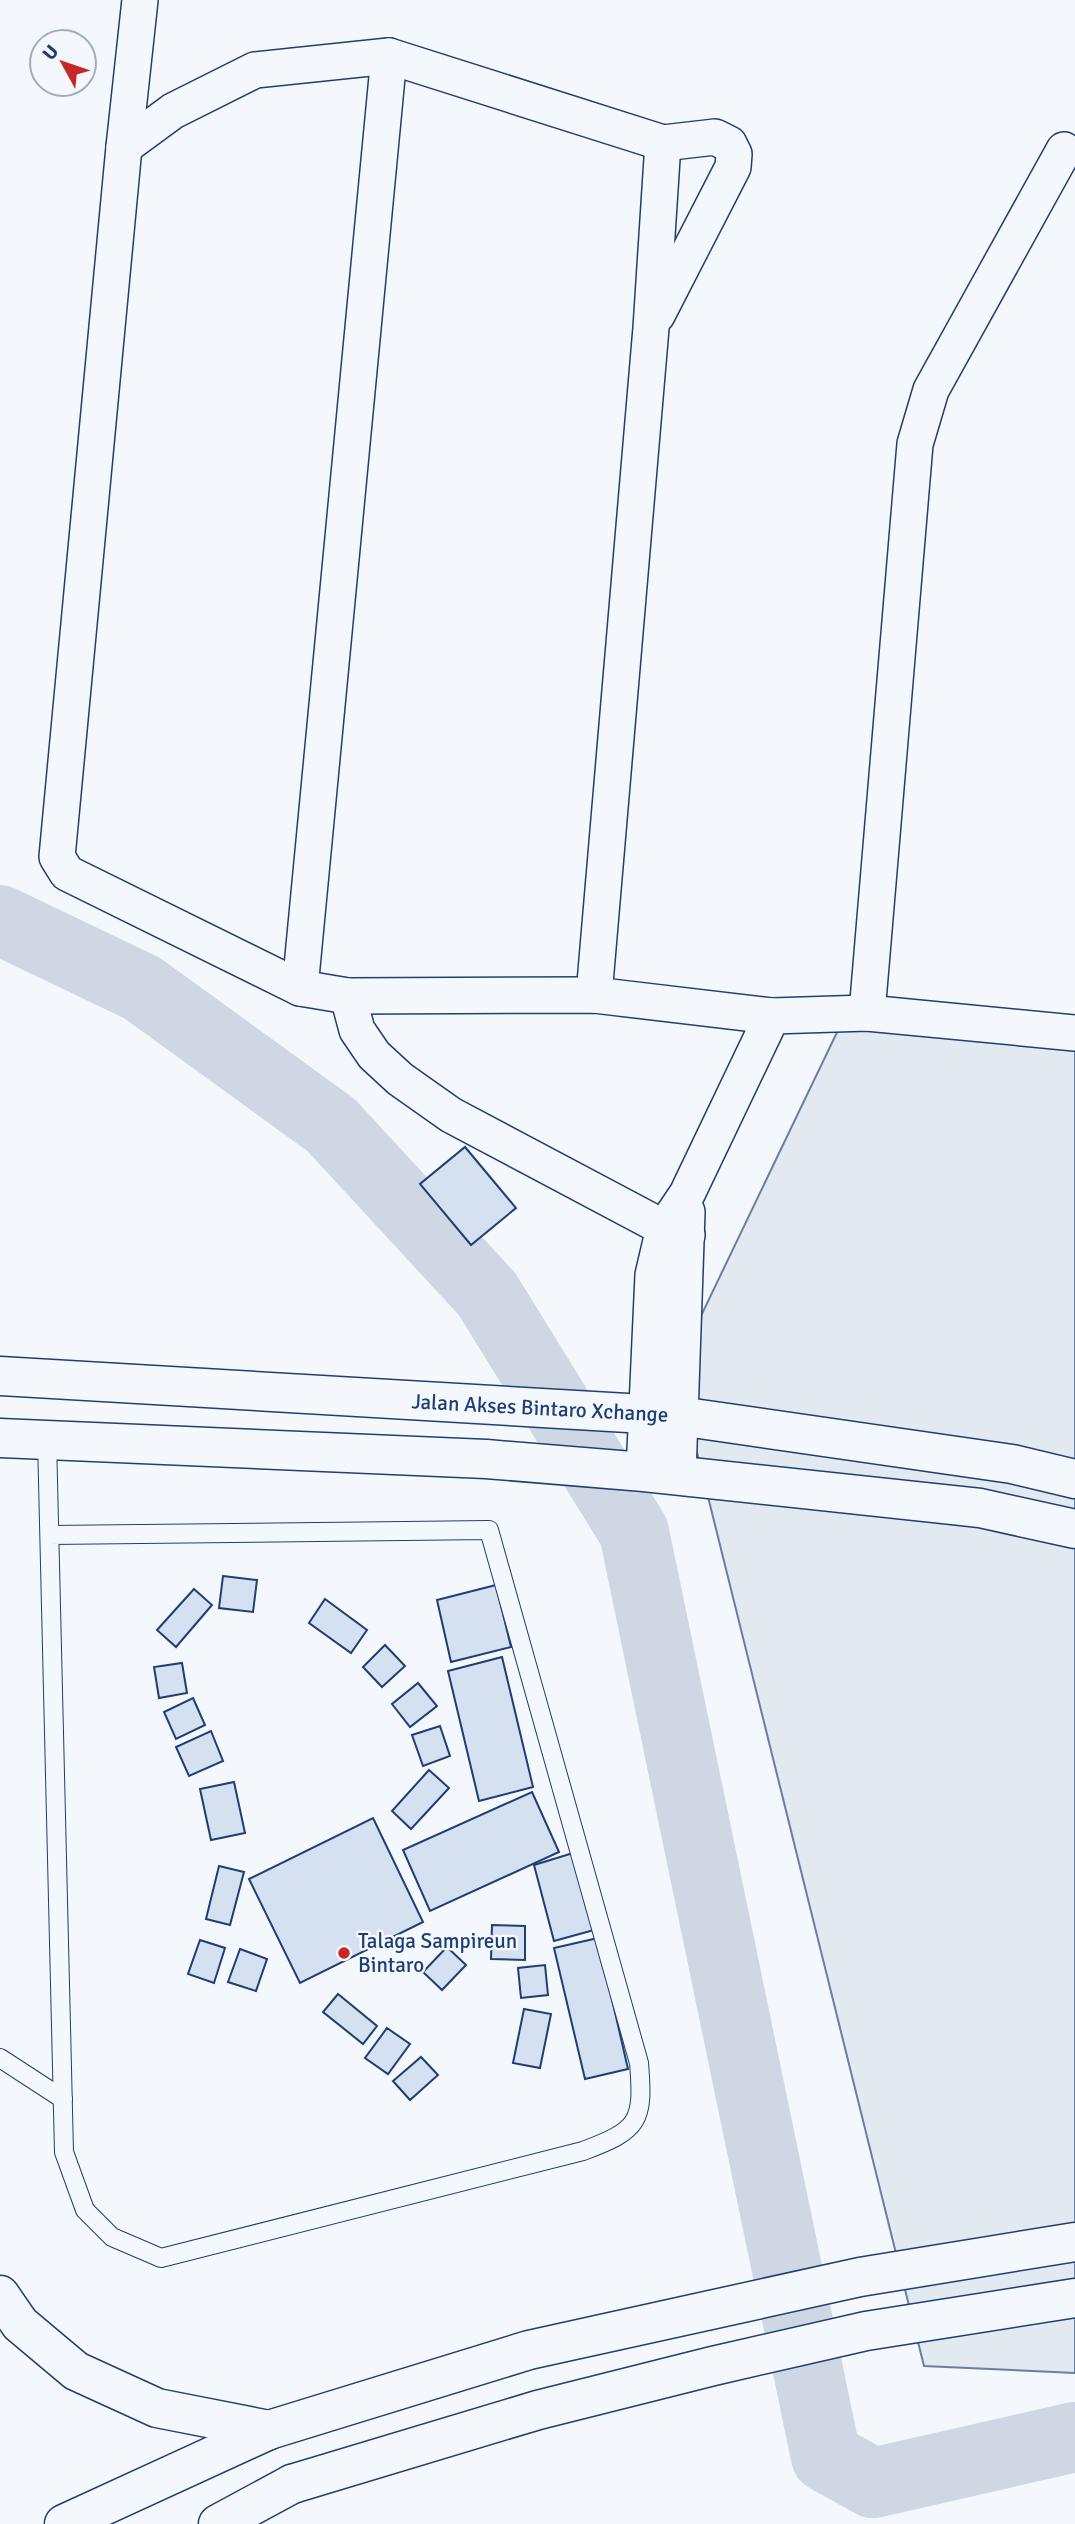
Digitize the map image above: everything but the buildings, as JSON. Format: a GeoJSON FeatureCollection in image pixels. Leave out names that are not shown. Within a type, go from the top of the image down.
{"type":"FeatureCollection","features":[{"type":"Feature","properties":{"kind":"main road","name":"Jalan Akses Bintaro Xchange"},"geometry":{"type":"LineString","coordinates":[[0,1376],[649,1415],[1012,1464],[1075,1479]]}},
{"type":"Feature","properties":{"kind":"main road"},"geometry":{"type":"LineString","coordinates":[[0,1438],[486,1459],[650,1473],[980,1508],[1075,1529]]}},
{"type":"Feature","properties":{"kind":"main road"},"geometry":{"type":"LineString","coordinates":[[64,2524],[269,2430],[529,2350],[860,2277],[1075,2242]]}},
{"type":"Feature","properties":{"kind":"main road"},"geometry":{"type":"LineString","coordinates":[[0,2295],[20,2325],[76,2371],[157,2408],[269,2430]]}},
{"type":"Feature","properties":{"kind":"main road"},"geometry":{"type":"LineString","coordinates":[[218,2524],[292,2484],[538,2410],[866,2331],[1075,2298]]}},
{"type":"Feature","properties":{"kind":"street"},"geometry":{"type":"LineString","coordinates":[[140,0],[57,857],[67,873],[300,988],[348,996],[594,995],[772,1016],[867,1013],[1075,1032]]}},
{"type":"Feature","properties":{"kind":"street"},"geometry":{"type":"LineString","coordinates":[[124,147],[173,111],[255,70],[389,56],[663,143],[715,137],[729,144],[734,154],[733,167],[651,328]]}},
{"type":"Feature","properties":{"kind":"street"},"geometry":{"type":"LineString","coordinates":[[300,988],[389,56]]}},
{"type":"Feature","properties":{"kind":"street"},"geometry":{"type":"LineString","coordinates":[[594,995],[651,328],[663,143]]}},
{"type":"Feature","properties":{"kind":"street"},"geometry":{"type":"LineString","coordinates":[[867,1013],[915,444],[931,390],[1064,150]]}},
{"type":"Feature","properties":{"kind":"street"},"geometry":{"type":"LineString","coordinates":[[348,996],[357,1030],[374,1055],[400,1079],[452,1115],[675,1232]]}},
{"type":"Feature","properties":{"kind":"street"},"geometry":{"type":"LineString","coordinates":[[650,1473],[653,1275],[675,1232],[687,1194],[772,1016]]}},
{"type":"Feature","properties":{"kind":"lane"},"geometry":{"type":"LineString","coordinates":[[47,1438],[64,2151],[85,2210],[112,2237],[161,2258],[583,2151],[614,2139],[636,2121],[642,2099],[639,2063],[489,1530],[50,1535]]}},
{"type":"Feature","properties":{"kind":"lane"},"geometry":{"type":"LineString","coordinates":[[0,2058],[63,2099]]}},
{"type":"Feature","properties":{"kind":"shaded area"},"geometry":{"type":"Polygon","coordinates":[[[840,1026],[1075,1048],[1075,2373],[924,2366],[676,1368],[840,1026]]]}},
{"type":"Feature","properties":{"kind":"waterway"},"geometry":{"type":"LineString","coordinates":[[0,920],[142,988],[331,1125],[487,1294],[634,1532],[826,2457],[873,2483],[1075,2437]]}},
{"type":"Feature","properties":{"kind":"place","name":"Talaga Sampireun Bintaro"},"geometry":{"type":"Point","coordinates":[344,1953]}}]}
